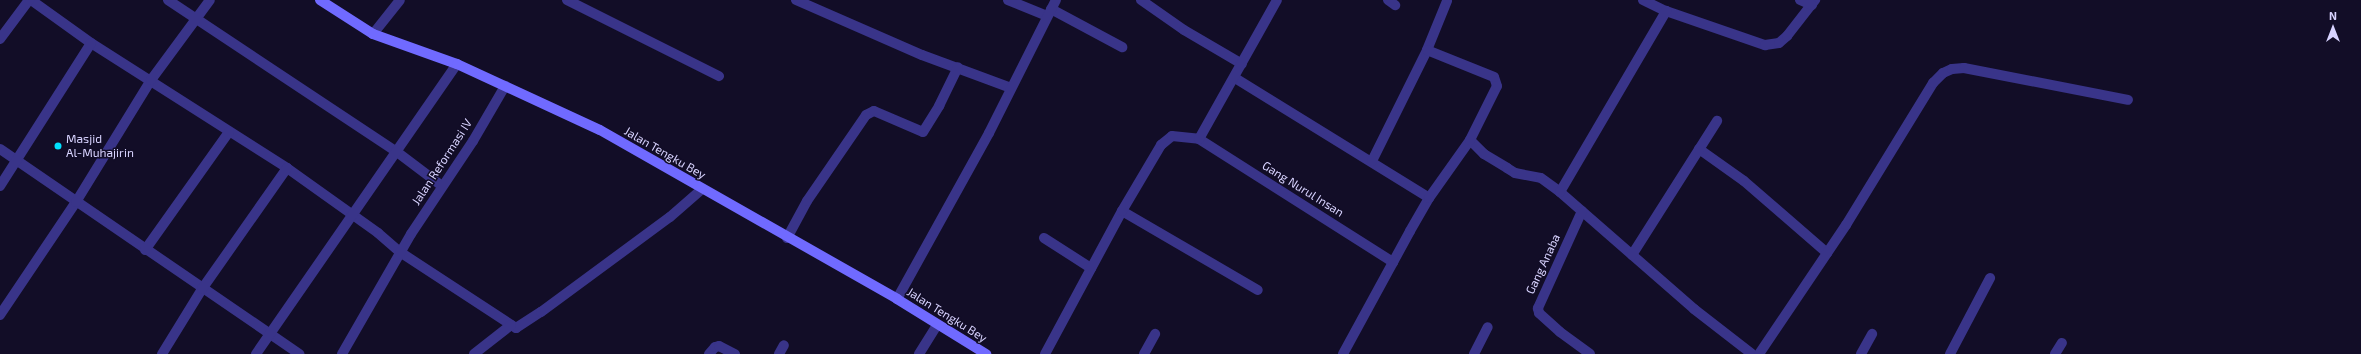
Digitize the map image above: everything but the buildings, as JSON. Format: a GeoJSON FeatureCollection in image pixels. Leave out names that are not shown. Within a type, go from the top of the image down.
{"type":"FeatureCollection","features":[{"type":"Feature","properties":{"kind":"main road","name":"Jalan Tengku Bey"},"geometry":{"type":"LineString","coordinates":[[320,0],[373,34],[457,64],[600,130],[787,238],[897,299],[986,354]]}},
{"type":"Feature","properties":{"kind":"street"},"geometry":{"type":"LineString","coordinates":[[0,40],[30,0],[91,42],[286,168],[353,215],[400,252],[516,328],[541,312],[670,217],[702,189]]}},
{"type":"Feature","properties":{"kind":"street"},"geometry":{"type":"LineString","coordinates":[[168,0],[397,152],[442,186]]}},
{"type":"Feature","properties":{"kind":"street"},"geometry":{"type":"LineString","coordinates":[[0,315],[76,202],[151,80],[210,0]]}},
{"type":"Feature","properties":{"kind":"street"},"geometry":{"type":"LineString","coordinates":[[373,34],[400,0]]}},
{"type":"Feature","properties":{"kind":"street"},"geometry":{"type":"LineString","coordinates":[[567,0],[719,76]]}},
{"type":"Feature","properties":{"kind":"street"},"geometry":{"type":"LineString","coordinates":[[796,0],[922,55],[958,67],[1010,88]]}},
{"type":"Feature","properties":{"kind":"street"},"geometry":{"type":"LineString","coordinates":[[1008,0],[1051,8],[1122,47]]}},
{"type":"Feature","properties":{"kind":"street"},"geometry":{"type":"LineString","coordinates":[[1141,0],[1184,30],[1242,64]]}},
{"type":"Feature","properties":{"kind":"street"},"geometry":{"type":"LineString","coordinates":[[1045,354],[1122,211],[1165,140],[1172,136],[1199,139],[1235,78],[1277,0]]}},
{"type":"Feature","properties":{"kind":"street"},"geometry":{"type":"LineString","coordinates":[[1643,0],[1666,11],[1757,43],[1772,45],[1779,43],[1787,36],[1813,2],[1800,0]]}},
{"type":"Feature","properties":{"kind":"street"},"geometry":{"type":"LineString","coordinates":[[1372,161],[1427,50],[1447,1]]}},
{"type":"Feature","properties":{"kind":"street"},"geometry":{"type":"LineString","coordinates":[[897,299],[989,134],[1010,88],[1051,8]]}},
{"type":"Feature","properties":{"kind":"street"},"geometry":{"type":"LineString","coordinates":[[1560,192],[1666,11]]}},
{"type":"Feature","properties":{"kind":"street"},"geometry":{"type":"LineString","coordinates":[[0,186],[17,162],[91,42]]}},
{"type":"Feature","properties":{"kind":"street"},"geometry":{"type":"LineString","coordinates":[[1343,354],[1429,198],[1470,140],[1497,86],[1496,80],[1487,74],[1427,50]]}},
{"type":"Feature","properties":{"kind":"street"},"geometry":{"type":"LineString","coordinates":[[256,354],[457,64]]}},
{"type":"Feature","properties":{"kind":"street"},"geometry":{"type":"LineString","coordinates":[[787,238],[807,201],[866,115],[874,111],[923,132],[939,106],[958,67]]}},
{"type":"Feature","properties":{"kind":"street"},"geometry":{"type":"LineString","coordinates":[[1759,354],[1827,253],[1934,83],[1943,73],[1952,69],[1964,68],[2128,100]]}},
{"type":"Feature","properties":{"kind":"street"},"geometry":{"type":"LineString","coordinates":[[1235,78],[1372,161],[1429,198]]}},
{"type":"Feature","properties":{"kind":"street","name":"Jalan Reformasi IV"},"geometry":{"type":"LineString","coordinates":[[342,354],[400,252],[505,86]]}},
{"type":"Feature","properties":{"kind":"street"},"geometry":{"type":"LineString","coordinates":[[1632,255],[1717,121]]}},
{"type":"Feature","properties":{"kind":"street"},"geometry":{"type":"LineString","coordinates":[[145,250],[230,132]]}},
{"type":"Feature","properties":{"kind":"street","name":"Gang Nurul Insan"},"geometry":{"type":"LineString","coordinates":[[1199,139],[1393,262]]}},
{"type":"Feature","properties":{"kind":"street"},"geometry":{"type":"LineString","coordinates":[[1470,140],[1484,154],[1515,173],[1541,178],[1560,192],[1718,329],[1752,354]]}},
{"type":"Feature","properties":{"kind":"street"},"geometry":{"type":"LineString","coordinates":[[1699,149],[1744,182],[1827,253]]}},
{"type":"Feature","properties":{"kind":"street"},"geometry":{"type":"LineString","coordinates":[[0,150],[299,354]]}},
{"type":"Feature","properties":{"kind":"street"},"geometry":{"type":"LineString","coordinates":[[162,354],[202,289],[286,168]]}},
{"type":"Feature","properties":{"kind":"street"},"geometry":{"type":"LineString","coordinates":[[1122,211],[1258,290]]}},
{"type":"Feature","properties":{"kind":"street","name":"Gang Anaba"},"geometry":{"type":"LineString","coordinates":[[1582,211],[1538,308],[1539,313],[1560,332],[1590,354]]}},
{"type":"Feature","properties":{"kind":"street"},"geometry":{"type":"LineString","coordinates":[[1044,238],[1091,268]]}},
{"type":"Feature","properties":{"kind":"street"},"geometry":{"type":"LineString","coordinates":[[1950,354],[1990,278]]}},
{"type":"Feature","properties":{"kind":"street"},"geometry":{"type":"LineString","coordinates":[[919,354],[937,325]]}},
{"type":"Feature","properties":{"kind":"street"},"geometry":{"type":"LineString","coordinates":[[474,354],[512,326]]}},
{"type":"Feature","properties":{"kind":"street"},"geometry":{"type":"LineString","coordinates":[[1474,354],[1488,327]]}},
{"type":"Feature","properties":{"kind":"street"},"geometry":{"type":"LineString","coordinates":[[1144,354],[1155,334]]}},
{"type":"Feature","properties":{"kind":"street"},"geometry":{"type":"LineString","coordinates":[[1861,354],[1872,334]]}},
{"type":"Feature","properties":{"kind":"street"},"geometry":{"type":"LineString","coordinates":[[2055,354],[2062,343]]}},
{"type":"Feature","properties":{"kind":"street"},"geometry":{"type":"LineString","coordinates":[[709,354],[715,347],[719,346],[735,354]]}},
{"type":"Feature","properties":{"kind":"place","name":"Masjid Al-Muhajirin"},"geometry":{"type":"Point","coordinates":[58,146]}}]}
